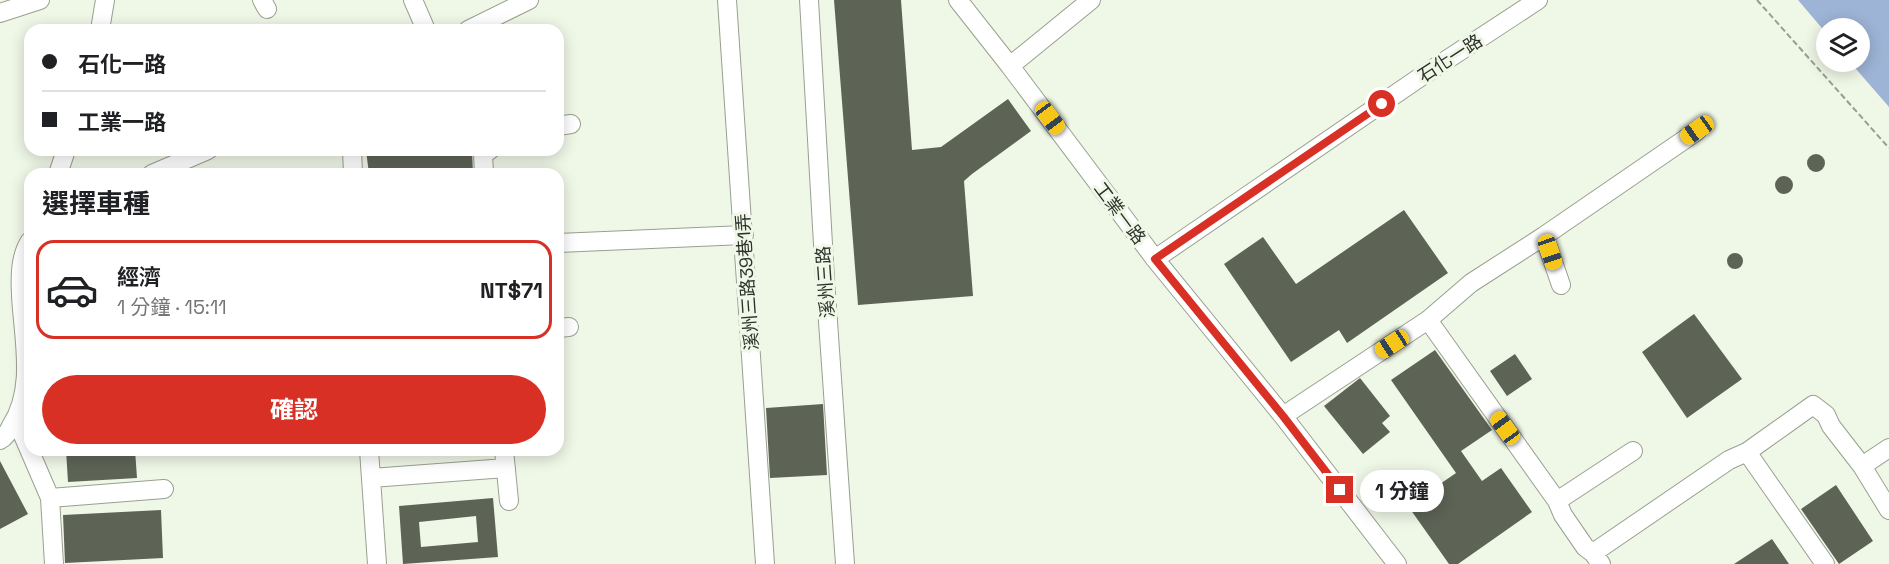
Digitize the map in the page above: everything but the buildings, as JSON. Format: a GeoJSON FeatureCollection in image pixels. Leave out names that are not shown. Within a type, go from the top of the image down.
{"type":"FeatureCollection","features":[{"type":"Feature","properties":{"kind":"street"},"geometry":{"type":"LineString","coordinates":[[0,13],[40,0]]}},
{"type":"Feature","properties":{"kind":"street"},"geometry":{"type":"LineString","coordinates":[[101,24],[105,0]]}},
{"type":"Feature","properties":{"kind":"street"},"geometry":{"type":"LineString","coordinates":[[413,0],[423,24]]}},
{"type":"Feature","properties":{"kind":"street"},"geometry":{"type":"LineString","coordinates":[[480,24],[529,0]]}},
{"type":"Feature","properties":{"kind":"street","name":"溪州三路39巷1弄"},"geometry":{"type":"LineString","coordinates":[[727,0],[765,564]]}},
{"type":"Feature","properties":{"kind":"street","name":"溪州三路"},"geometry":{"type":"LineString","coordinates":[[809,0],[824,268],[845,564]]}},
{"type":"Feature","properties":{"kind":"street","name":"工業一路"},"geometry":{"type":"LineString","coordinates":[[958,0],[1155,259],[1283,416],[1398,564]]}},
{"type":"Feature","properties":{"kind":"street"},"geometry":{"type":"LineString","coordinates":[[1010,66],[1091,0]]}},
{"type":"Feature","properties":{"kind":"street","name":"石化一路"},"geometry":{"type":"LineString","coordinates":[[1155,259],[1419,78],[1538,0]]}},
{"type":"Feature","properties":{"kind":"street"},"geometry":{"type":"LineString","coordinates":[[1283,416],[1428,320],[1471,283],[1545,236],[1697,130]]}},
{"type":"Feature","properties":{"kind":"street"},"geometry":{"type":"LineString","coordinates":[[166,168],[194,156]]}},
{"type":"Feature","properties":{"kind":"street"},"geometry":{"type":"LineString","coordinates":[[564,243],[744,235]]}},
{"type":"Feature","properties":{"kind":"street"},"geometry":{"type":"LineString","coordinates":[[1545,236],[1561,285]]}},
{"type":"Feature","properties":{"kind":"street"},"geometry":{"type":"LineString","coordinates":[[24,254],[20,276],[24,322]]}},
{"type":"Feature","properties":{"kind":"street"},"geometry":{"type":"LineString","coordinates":[[1428,320],[1557,501],[1563,515],[1585,548],[1597,558],[1729,460],[1747,452],[1813,405],[1826,415],[1831,426],[1862,466],[1889,510]]}},
{"type":"Feature","properties":{"kind":"street"},"geometry":{"type":"LineString","coordinates":[[0,441],[4,439],[16,418],[24,390]]}},
{"type":"Feature","properties":{"kind":"street"},"geometry":{"type":"LineString","coordinates":[[16,418],[24,437]]}},
{"type":"Feature","properties":{"kind":"street"},"geometry":{"type":"LineString","coordinates":[[1862,466],[1889,448]]}},
{"type":"Feature","properties":{"kind":"street"},"geometry":{"type":"LineString","coordinates":[[1557,501],[1633,451]]}},
{"type":"Feature","properties":{"kind":"street"},"geometry":{"type":"LineString","coordinates":[[1747,452],[1825,564]]}},
{"type":"Feature","properties":{"kind":"street"},"geometry":{"type":"LineString","coordinates":[[32,456],[50,498],[54,564]]}},
{"type":"Feature","properties":{"kind":"street"},"geometry":{"type":"LineString","coordinates":[[369,456],[377,564]]}},
{"type":"Feature","properties":{"kind":"street"},"geometry":{"type":"LineString","coordinates":[[370,478],[505,459],[509,501]]}},
{"type":"Feature","properties":{"kind":"street"},"geometry":{"type":"LineString","coordinates":[[50,498],[164,489]]}},
{"type":"Feature","properties":{"kind":"path"},"geometry":{"type":"LineString","coordinates":[[1758,0],[1889,148]]}},
{"type":"Feature","properties":{"kind":"water"},"geometry":{"type":"Polygon","coordinates":[[[1798,0],[1889,0],[1889,107],[1859,72],[1870,72],[1870,18],[1816,18],[1816,21],[1798,0]]]}},
{"type":"Feature","properties":{"kind":"route"},"geometry":{"type":"LineString","coordinates":[[1340,490],[1155,259],[1382,104]]}}]}
